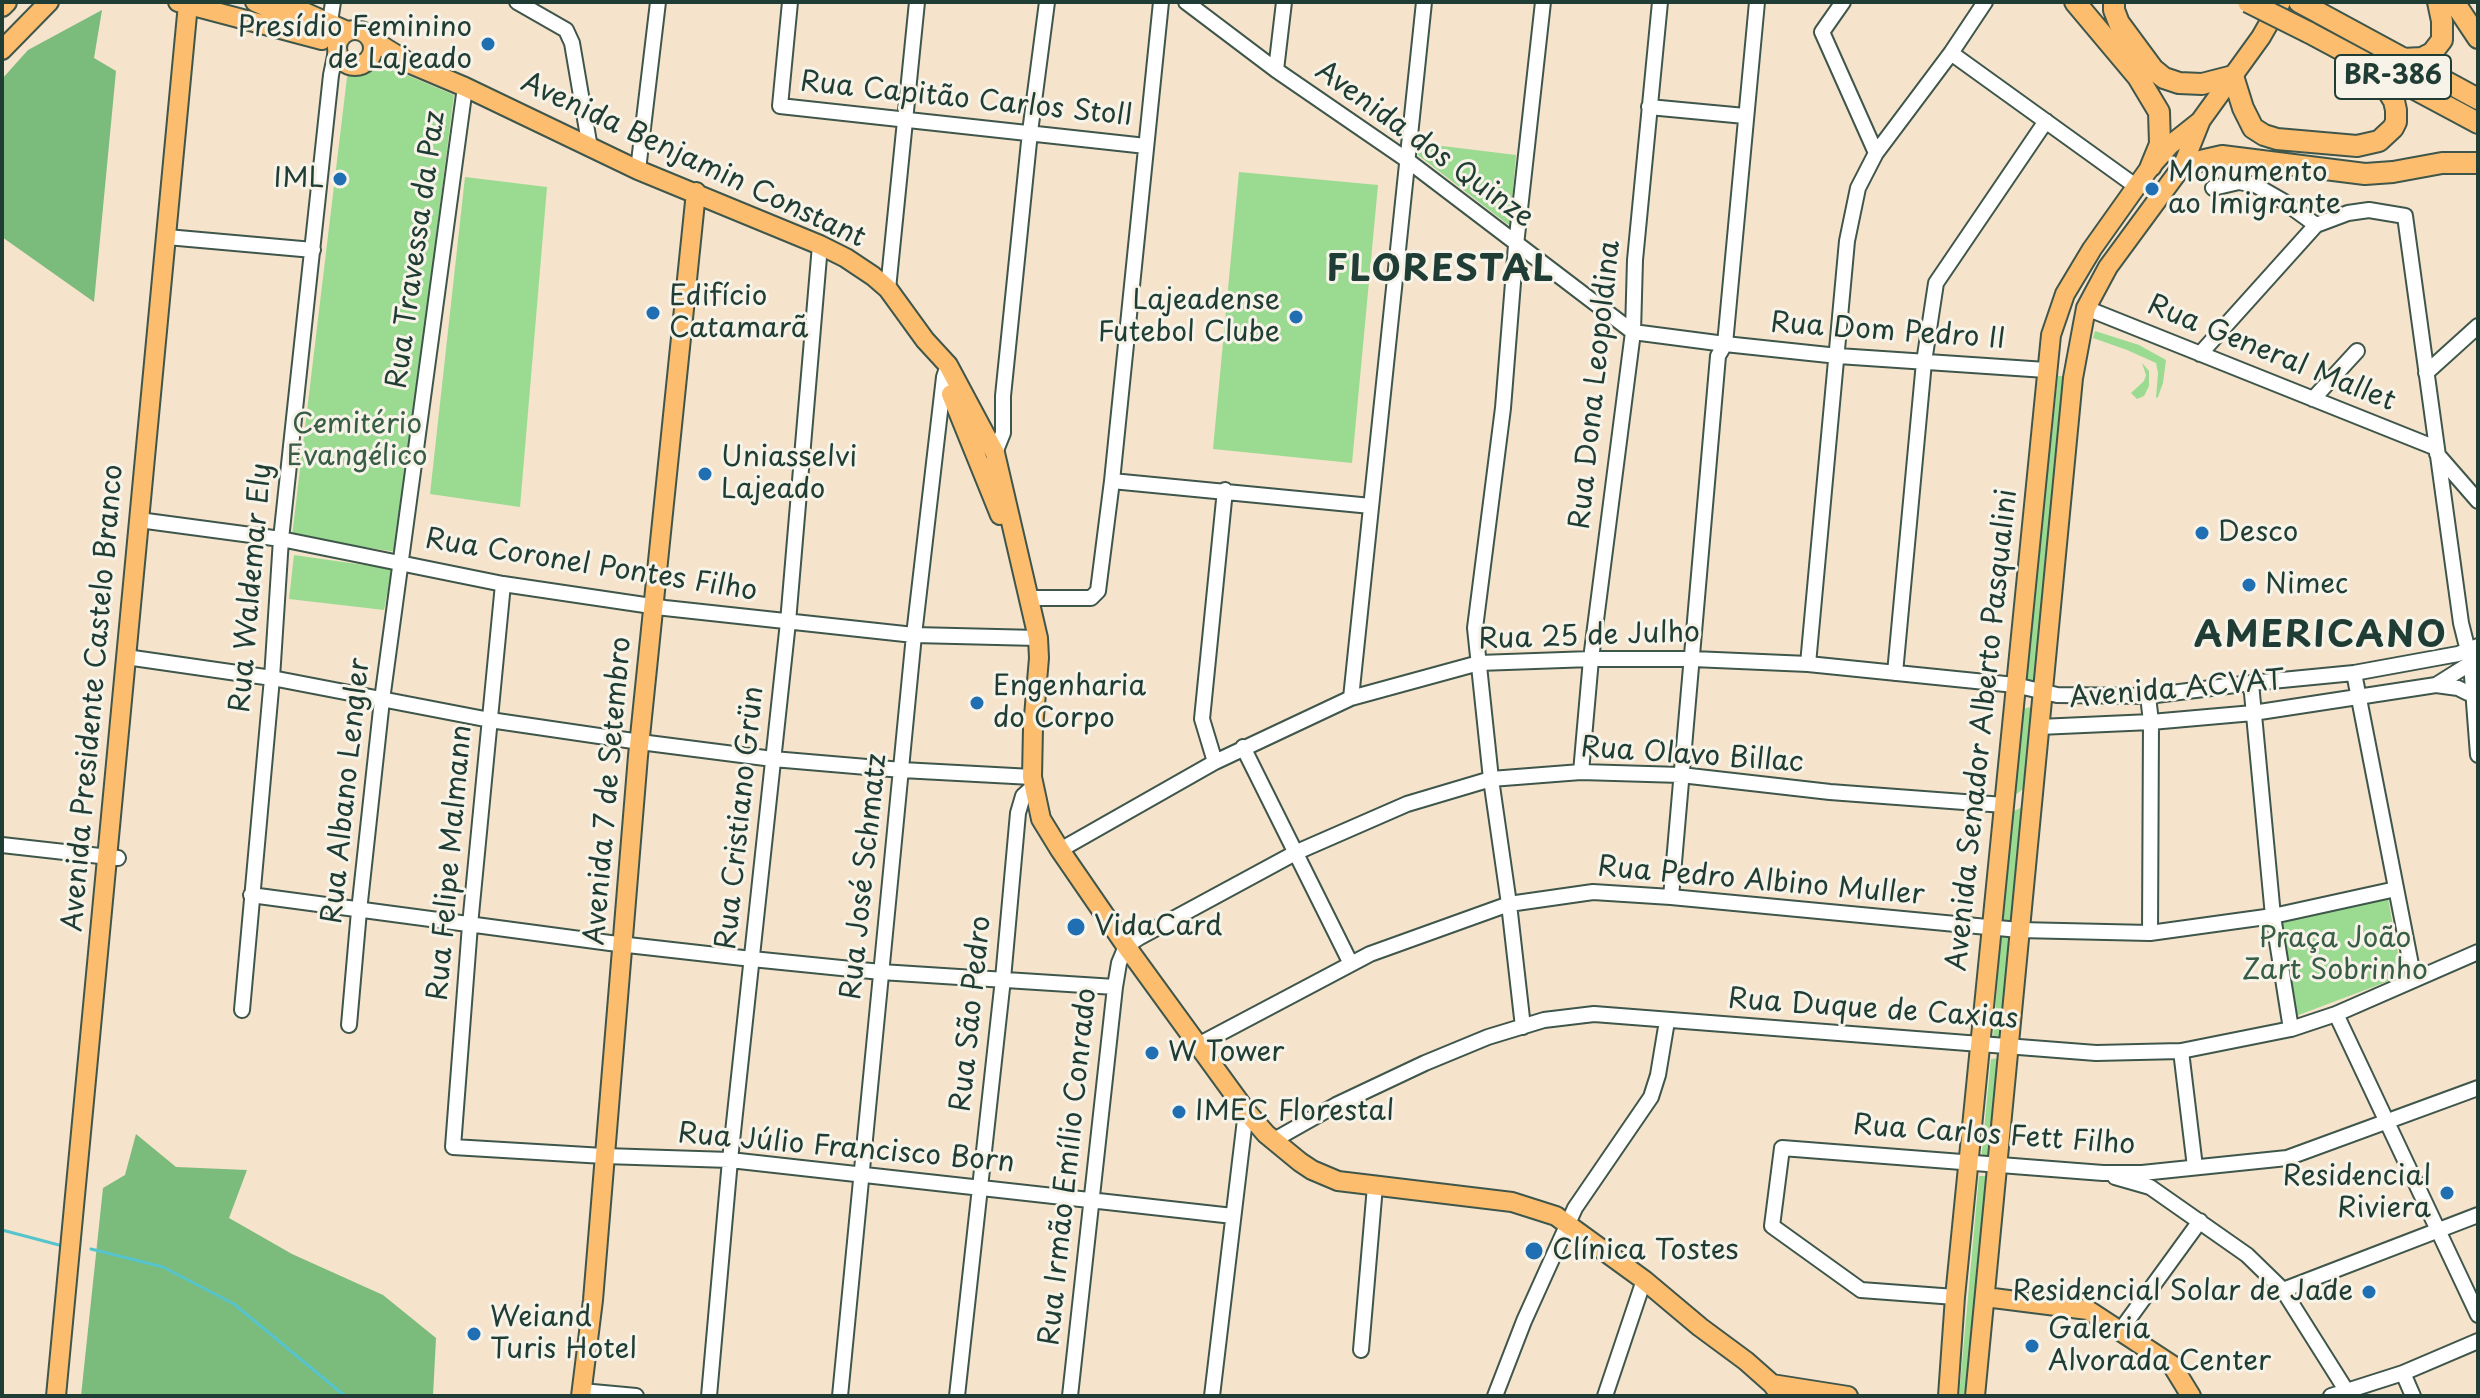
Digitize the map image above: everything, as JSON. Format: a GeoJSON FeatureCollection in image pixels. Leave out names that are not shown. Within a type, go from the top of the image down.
{"type":"FeatureCollection","features":[{"type":"Feature","properties":{"kind":"highway"},"geometry":{"type":"LineString","coordinates":[[2075,2],[2138,77],[2159,112],[2160,144],[2151,166]]}},
{"type":"Feature","properties":{"kind":"highway"},"geometry":{"type":"LineString","coordinates":[[2114,2],[2119,23],[2153,69],[2164,78],[2179,83],[2202,84],[2233,76],[2253,128],[2277,139],[2357,146],[2379,141],[2396,122],[2394,101],[2372,65]]}},
{"type":"Feature","properties":{"kind":"highway","name":"BR-386"},"geometry":{"type":"LineString","coordinates":[[2248,2],[2478,123]]}},
{"type":"Feature","properties":{"kind":"highway","name":"BR-386"},"geometry":{"type":"LineString","coordinates":[[2299,2],[2478,99]]}},
{"type":"Feature","properties":{"kind":"highway"},"geometry":{"type":"LineString","coordinates":[[2402,59],[2422,58],[2432,53],[2442,40],[2444,30],[2438,2]]}},
{"type":"Feature","properties":{"kind":"highway"},"geometry":{"type":"LineString","coordinates":[[2454,2],[2478,38]]}},
{"type":"Feature","properties":{"kind":"highway"},"geometry":{"type":"LineString","coordinates":[[2183,165],[2222,156],[2365,174],[2442,163],[2478,163]]}},
{"type":"Feature","properties":{"kind":"main road"},"geometry":{"type":"LineString","coordinates":[[2,50],[49,2]]}},
{"type":"Feature","properties":{"kind":"main road"},"geometry":{"type":"LineString","coordinates":[[255,2],[308,27],[321,42]]}},
{"type":"Feature","properties":{"kind":"main road"},"geometry":{"type":"LineString","coordinates":[[188,5],[321,42],[337,41],[338,27],[282,2]]}},
{"type":"Feature","properties":{"kind":"main road","name":"Avenida Senador Alberto Pasqualini"},"geometry":{"type":"LineString","coordinates":[[1975,1396],[2073,378],[2086,308],[2108,267],[2183,165],[2201,120],[2261,37],[2281,2]]}},
{"type":"Feature","properties":{"kind":"main road","name":"Avenida Presidente Castelo Branco"},"geometry":{"type":"LineString","coordinates":[[56,1396],[126,725],[172,237],[188,5]]}},
{"type":"Feature","properties":{"kind":"main road","name":"Avenida Benjamin Constant"},"geometry":{"type":"LineString","coordinates":[[338,27],[360,31],[413,65],[638,170],[820,245],[846,258],[888,289],[946,371],[984,451],[1022,569],[1038,638],[1033,781],[1043,822],[1126,946],[1246,1111],[1274,1140],[1312,1170],[1338,1181],[1512,1202],[1568,1223],[1644,1280],[1777,1390]]}},
{"type":"Feature","properties":{"kind":"main road"},"geometry":{"type":"LineString","coordinates":[[366,62],[373,49],[371,39]]}},
{"type":"Feature","properties":{"kind":"main road","name":"Avenida Benjamin Constant"},"geometry":{"type":"LineString","coordinates":[[321,42],[345,63],[359,66],[366,62],[413,65]]}},
{"type":"Feature","properties":{"kind":"main road","name":"Avenida Senador Alberto Pasqualini"},"geometry":{"type":"LineString","coordinates":[[1948,1396],[1968,1163],[2051,335],[2065,294],[2092,249],[2151,166],[2170,145],[2201,120]]}},
{"type":"Feature","properties":{"kind":"main road"},"geometry":{"type":"LineString","coordinates":[[2137,187],[2143,197],[2137,226]]}},
{"type":"Feature","properties":{"kind":"main road","name":"Avenida 7 de Setembro"},"geometry":{"type":"LineString","coordinates":[[587,1394],[592,1311],[638,825],[701,195]]}},
{"type":"Feature","properties":{"kind":"main road"},"geometry":{"type":"LineString","coordinates":[[2086,308],[2077,300],[2076,294],[2092,249]]}},
{"type":"Feature","properties":{"kind":"main road"},"geometry":{"type":"LineString","coordinates":[[2046,370],[2065,361],[2079,342]]}},
{"type":"Feature","properties":{"kind":"main road"},"geometry":{"type":"LineString","coordinates":[[2004,805],[2026,796],[2033,782]]}},
{"type":"Feature","properties":{"kind":"main road","name":"Avenida Presidente Castelo Branco"},"geometry":{"type":"LineString","coordinates":[[66,1396],[91,1080]]}},
{"type":"Feature","properties":{"kind":"main road"},"geometry":{"type":"LineString","coordinates":[[1985,1297],[2088,1310],[2172,1365],[2191,1396]]}},
{"type":"Feature","properties":{"kind":"main road"},"geometry":{"type":"LineString","coordinates":[[1777,1390],[1838,1396]]}},
{"type":"Feature","properties":{"kind":"street"},"geometry":{"type":"LineString","coordinates":[[333,2],[338,27]]}},
{"type":"Feature","properties":{"kind":"street"},"geometry":{"type":"LineString","coordinates":[[517,2],[566,30],[572,43],[590,148]]}},
{"type":"Feature","properties":{"kind":"street"},"geometry":{"type":"LineString","coordinates":[[638,170],[658,2]]}},
{"type":"Feature","properties":{"kind":"street","name":"Rua Capitão Carlos Stoll"},"geometry":{"type":"LineString","coordinates":[[790,2],[780,106],[1146,146]]}},
{"type":"Feature","properties":{"kind":"street"},"geometry":{"type":"LineString","coordinates":[[888,289],[917,2]]}},
{"type":"Feature","properties":{"kind":"street"},"geometry":{"type":"LineString","coordinates":[[984,451],[1003,433],[1003,396],[1030,132],[1047,2]]}},
{"type":"Feature","properties":{"kind":"street"},"geometry":{"type":"LineString","coordinates":[[1030,598],[1091,598],[1096,595],[1112,481],[1161,2]]}},
{"type":"Feature","properties":{"kind":"street","name":"Avenida dos Quinze"},"geometry":{"type":"LineString","coordinates":[[1186,2],[1276,70],[1407,160],[1633,332],[1725,344]]}},
{"type":"Feature","properties":{"kind":"street"},"geometry":{"type":"LineString","coordinates":[[1276,70],[1284,2]]}},
{"type":"Feature","properties":{"kind":"street"},"geometry":{"type":"LineString","coordinates":[[1351,698],[1424,2]]}},
{"type":"Feature","properties":{"kind":"street"},"geometry":{"type":"LineString","coordinates":[[1523,1027],[1475,628],[1503,408],[1516,245],[1543,2]]}},
{"type":"Feature","properties":{"kind":"street","name":"Rua Dona Leopoldina"},"geometry":{"type":"LineString","coordinates":[[1581,772],[1591,659],[1633,332],[1635,260],[1660,2]]}},
{"type":"Feature","properties":{"kind":"street"},"geometry":{"type":"LineString","coordinates":[[1671,897],[1718,356],[1725,344],[1757,2]]}},
{"type":"Feature","properties":{"kind":"street"},"geometry":{"type":"LineString","coordinates":[[1843,2],[1822,32],[1876,153]]}},
{"type":"Feature","properties":{"kind":"street"},"geometry":{"type":"LineString","coordinates":[[1808,664],[1847,241],[1858,188],[1876,153],[1985,2]]}},
{"type":"Feature","properties":{"kind":"street","name":"Rua Waldemar Ely"},"geometry":{"type":"LineString","coordinates":[[242,1010],[272,678],[281,539],[331,75],[321,42]]}},
{"type":"Feature","properties":{"kind":"street"},"geometry":{"type":"LineString","coordinates":[[1951,53],[2137,187]]}},
{"type":"Feature","properties":{"kind":"street","name":"Rua Travessa da Paz"},"geometry":{"type":"LineString","coordinates":[[401,563],[465,87]]}},
{"type":"Feature","properties":{"kind":"street"},"geometry":{"type":"LineString","coordinates":[[1649,107],[1745,116]]}},
{"type":"Feature","properties":{"kind":"street"},"geometry":{"type":"LineString","coordinates":[[1895,673],[1924,362],[1936,283],[2046,121]]}},
{"type":"Feature","properties":{"kind":"street"},"geometry":{"type":"LineString","coordinates":[[2213,188],[2239,182],[2255,185],[2316,225]]}},
{"type":"Feature","properties":{"kind":"street"},"geometry":{"type":"LineString","coordinates":[[2200,354],[2316,225],[2348,213],[2369,210],[2405,216],[2436,451],[2468,656],[2478,755]]}},
{"type":"Feature","properties":{"kind":"street"},"geometry":{"type":"LineString","coordinates":[[172,237],[313,250]]}},
{"type":"Feature","properties":{"kind":"street","name":"Rua Cristiano Grün"},"geometry":{"type":"LineString","coordinates":[[709,1396],[730,1160],[788,622],[820,245]]}},
{"type":"Feature","properties":{"kind":"street","name":"Rua General Mallet"},"geometry":{"type":"LineString","coordinates":[[2086,308],[2436,451]]}},
{"type":"Feature","properties":{"kind":"street"},"geometry":{"type":"LineString","coordinates":[[2426,373],[2478,326]]}},
{"type":"Feature","properties":{"kind":"street","name":"Rua Dom Pedro II"},"geometry":{"type":"LineString","coordinates":[[1725,344],[1838,356],[2046,370]]}},
{"type":"Feature","properties":{"kind":"street"},"geometry":{"type":"LineString","coordinates":[[2313,399],[2357,351]]}},
{"type":"Feature","properties":{"kind":"street","name":"Rua José Schmatz"},"geometry":{"type":"LineString","coordinates":[[840,1396],[914,635],[946,371]]}},
{"type":"Feature","properties":{"kind":"street"},"geometry":{"type":"LineString","coordinates":[[2436,451],[2476,496]]}},
{"type":"Feature","properties":{"kind":"street"},"geometry":{"type":"LineString","coordinates":[[1112,481],[1371,506]]}},
{"type":"Feature","properties":{"kind":"street"},"geometry":{"type":"LineString","coordinates":[[1215,762],[1202,719],[1225,490]]}},
{"type":"Feature","properties":{"kind":"street","name":"Rua Coronel Pontes Filho"},"geometry":{"type":"LineString","coordinates":[[144,521],[281,539],[503,584],[659,607],[914,635],[1038,638]]}},
{"type":"Feature","properties":{"kind":"street","name":"Rua Albano Lengler"},"geometry":{"type":"LineString","coordinates":[[349,1025],[382,700],[401,563]]}},
{"type":"Feature","properties":{"kind":"street","name":"Rua Felipe Malmann"},"geometry":{"type":"LineString","coordinates":[[453,1147],[470,925],[503,584]]}},
{"type":"Feature","properties":{"kind":"street","name":"Avenida ACVAT"},"geometry":{"type":"LineString","coordinates":[[2015,685],[2057,695],[2148,696],[2354,673],[2468,656]]}},
{"type":"Feature","properties":{"kind":"street","name":"Avenida ACVAT"},"geometry":{"type":"LineString","coordinates":[[2039,727],[2253,713],[2436,685],[2468,656]]}},
{"type":"Feature","properties":{"kind":"street"},"geometry":{"type":"LineString","coordinates":[[132,658],[272,678],[490,720],[646,742],[773,759],[1033,781]]}},
{"type":"Feature","properties":{"kind":"street","name":"Rua 25 de Julho"},"geometry":{"type":"LineString","coordinates":[[1060,850],[1243,747],[1351,698],[1479,663],[1693,659],[1808,664],[2015,685]]}},
{"type":"Feature","properties":{"kind":"street"},"geometry":{"type":"LineString","coordinates":[[2354,673],[2414,980]]}},
{"type":"Feature","properties":{"kind":"street"},"geometry":{"type":"LineString","coordinates":[[2251,683],[2273,916],[2291,1029]]}},
{"type":"Feature","properties":{"kind":"street"},"geometry":{"type":"LineString","coordinates":[[2436,685],[2470,696]]}},
{"type":"Feature","properties":{"kind":"street"},"geometry":{"type":"LineString","coordinates":[[2148,696],[2151,722],[2150,933]]}},
{"type":"Feature","properties":{"kind":"street"},"geometry":{"type":"LineString","coordinates":[[1243,747],[1351,964]]}},
{"type":"Feature","properties":{"kind":"street","name":"Rua Olavo Billac"},"geometry":{"type":"LineString","coordinates":[[1126,946],[1297,852],[1407,804],[1491,779],[1581,772],[1681,775],[1830,792],[2004,805]]}},
{"type":"Feature","properties":{"kind":"street","name":"Rua São Pedro"},"geometry":{"type":"LineString","coordinates":[[957,1396],[1017,829],[1023,796],[1033,781]]}},
{"type":"Feature","properties":{"kind":"street"},"geometry":{"type":"LineString","coordinates":[[1017,829],[1043,822]]}},
{"type":"Feature","properties":{"kind":"street"},"geometry":{"type":"LineString","coordinates":[[2,845],[113,857]]}},
{"type":"Feature","properties":{"kind":"street","name":"Rua Pedro Albino Muller"},"geometry":{"type":"LineString","coordinates":[[1198,1045],[1370,954],[1509,904],[1593,892],[2019,930],[2150,933],[2273,916],[2396,889]]}},
{"type":"Feature","properties":{"kind":"street"},"geometry":{"type":"LineString","coordinates":[[251,895],[752,959],[881,972],[1115,987]]}},
{"type":"Feature","properties":{"kind":"street","name":"Rua Irmão Emílio Conrado"},"geometry":{"type":"LineString","coordinates":[[1070,1396],[1115,987],[1126,946]]}},
{"type":"Feature","properties":{"kind":"street","name":"Rua Duque de Caxias"},"geometry":{"type":"LineString","coordinates":[[1274,1140],[1336,1105],[1425,1063],[1488,1037],[1544,1020],[1594,1014],[2096,1053],[2181,1051],[2291,1029],[2336,1014],[2478,952]]}},
{"type":"Feature","properties":{"kind":"street"},"geometry":{"type":"LineString","coordinates":[[2336,1014],[2478,1315]]}},
{"type":"Feature","properties":{"kind":"street"},"geometry":{"type":"LineString","coordinates":[[1495,1396],[1524,1321],[1575,1208],[1651,1097],[1667,1021]]}},
{"type":"Feature","properties":{"kind":"street"},"geometry":{"type":"LineString","coordinates":[[2181,1051],[2195,1167]]}},
{"type":"Feature","properties":{"kind":"street"},"geometry":{"type":"LineString","coordinates":[[2151,1181],[2176,1169],[2287,1158],[2478,1088]]}},
{"type":"Feature","properties":{"kind":"street"},"geometry":{"type":"LineString","coordinates":[[1212,1396],[1246,1111]]}},
{"type":"Feature","properties":{"kind":"street","name":"Rua Júlio Francisco Born"},"geometry":{"type":"LineString","coordinates":[[453,1147],[730,1160],[1233,1216]]}},
{"type":"Feature","properties":{"kind":"street","name":"Rua Carlos Fett Filho"},"geometry":{"type":"LineString","coordinates":[[1955,1297],[1861,1290],[1772,1226],[1782,1148],[2103,1173],[2151,1181],[2172,1204],[2247,1255],[2283,1290],[2346,1390]]}},
{"type":"Feature","properties":{"kind":"street"},"geometry":{"type":"LineString","coordinates":[[1361,1350],[1375,1186]]}},
{"type":"Feature","properties":{"kind":"street"},"geometry":{"type":"LineString","coordinates":[[2283,1290],[2478,1215]]}},
{"type":"Feature","properties":{"kind":"street"},"geometry":{"type":"LineString","coordinates":[[2120,1331],[2200,1221]]}},
{"type":"Feature","properties":{"kind":"street"},"geometry":{"type":"LineString","coordinates":[[1605,1396],[1644,1280]]}},
{"type":"Feature","properties":{"kind":"street"},"geometry":{"type":"LineString","coordinates":[[2331,1396],[2403,1373],[2478,1341]]}},
{"type":"Feature","properties":{"kind":"street"},"geometry":{"type":"LineString","coordinates":[[2403,1373],[2413,1396]]}},
{"type":"Feature","properties":{"kind":"street"},"geometry":{"type":"LineString","coordinates":[[587,1394],[636,1396]]}},
{"type":"Feature","properties":{"kind":"green space"},"geometry":{"type":"Polygon","coordinates":[[[102,10],[94,58],[116,71],[94,302],[2,237],[2,79],[28,50],[102,10]]]}},
{"type":"Feature","properties":{"kind":"green space","name":"Cemitério Evangélico"},"geometry":{"type":"Polygon","coordinates":[[[348,69],[395,70],[454,95],[396,552],[292,536],[348,69]]]}},
{"type":"Feature","properties":{"kind":"green space"},"geometry":{"type":"Polygon","coordinates":[[[1418,143],[1516,155],[1510,226],[1418,155],[1418,143]]]}},
{"type":"Feature","properties":{"kind":"green space","name":"Lajeadense Futebol Clube"},"geometry":{"type":"Polygon","coordinates":[[[1239,172],[1378,185],[1352,463],[1213,449],[1239,172]]]}},
{"type":"Feature","properties":{"kind":"green space"},"geometry":{"type":"Polygon","coordinates":[[[465,177],[547,187],[520,507],[430,494],[465,177]]]}},
{"type":"Feature","properties":{"kind":"green space"},"geometry":{"type":"Polygon","coordinates":[[[2095,331],[2139,345],[2166,360],[2158,397],[2156,363],[2093,338],[2095,331]]]}},
{"type":"Feature","properties":{"kind":"green space"},"geometry":{"type":"Polygon","coordinates":[[[2142,363],[2149,371],[2149,386],[2144,396],[2137,399],[2131,393],[2144,381],[2146,375],[2142,363]]]}},
{"type":"Feature","properties":{"kind":"green space"},"geometry":{"type":"Polygon","coordinates":[[[2058,376],[2064,376],[2033,686],[2025,684],[2058,376]]]}},
{"type":"Feature","properties":{"kind":"green space"},"geometry":{"type":"Polygon","coordinates":[[[294,555],[392,569],[384,610],[289,599],[294,555]]]}},
{"type":"Feature","properties":{"kind":"green space"},"geometry":{"type":"Polygon","coordinates":[[[2031,707],[2023,789],[2014,796],[2022,709],[2031,707]]]}},
{"type":"Feature","properties":{"kind":"green space"},"geometry":{"type":"Polygon","coordinates":[[[2022,807],[2011,920],[2003,920],[2012,812],[2022,807]]]}},
{"type":"Feature","properties":{"kind":"green space","name":"Praça João Zart Sobrinho"},"geometry":{"type":"Polygon","coordinates":[[[2388,898],[2402,976],[2296,1016],[2279,923],[2388,898]]]}},
{"type":"Feature","properties":{"kind":"green space"},"geometry":{"type":"Polygon","coordinates":[[[2001,936],[2009,937],[2001,1039],[1993,1039],[2001,936]]]}},
{"type":"Feature","properties":{"kind":"green space"},"geometry":{"type":"Polygon","coordinates":[[[1999,1058],[1988,1157],[1981,1161],[1991,1059],[1999,1058]]]}},
{"type":"Feature","properties":{"kind":"green space"},"geometry":{"type":"Polygon","coordinates":[[[136,1134],[176,1167],[247,1170],[229,1218],[292,1254],[383,1295],[436,1338],[433,1396],[81,1396],[103,1188],[125,1175],[136,1134]]]}},
{"type":"Feature","properties":{"kind":"green space"},"geometry":{"type":"Polygon","coordinates":[[[1979,1176],[1988,1176],[1965,1391],[1964,1396],[1959,1396],[1979,1176]]]}},
{"type":"Feature","properties":{"kind":"waterway"},"geometry":{"type":"LineString","coordinates":[[2,1230],[59,1245]]}},
{"type":"Feature","properties":{"kind":"waterway"},"geometry":{"type":"LineString","coordinates":[[91,1249],[163,1267],[234,1304],[345,1396]]}},
{"type":"Feature","properties":{"kind":"place","name":"Presídio Feminino de Lajeado"},"geometry":{"type":"Point","coordinates":[488,44]}},
{"type":"Feature","properties":{"kind":"place","name":"IML"},"geometry":{"type":"Point","coordinates":[340,179]}},
{"type":"Feature","properties":{"kind":"place","name":"Monumento ao Imigrante"},"geometry":{"type":"Point","coordinates":[2152,189]}},
{"type":"Feature","properties":{"kind":"place","name":"Edifício Catamarã"},"geometry":{"type":"Point","coordinates":[653,313]}},
{"type":"Feature","properties":{"kind":"place","name":"Lajeadense Futebol Clube"},"geometry":{"type":"Point","coordinates":[1296,317]}},
{"type":"Feature","properties":{"kind":"place","name":"Uniasselvi Lajeado"},"geometry":{"type":"Point","coordinates":[705,474]}},
{"type":"Feature","properties":{"kind":"place","name":"Desco"},"geometry":{"type":"Point","coordinates":[2202,533]}},
{"type":"Feature","properties":{"kind":"place","name":"Nimec"},"geometry":{"type":"Point","coordinates":[2249,585]}},
{"type":"Feature","properties":{"kind":"place","name":"Engenharia do Corpo"},"geometry":{"type":"Point","coordinates":[977,703]}},
{"type":"Feature","properties":{"kind":"place","name":"VidaCard"},"geometry":{"type":"Point","coordinates":[1076,927]}},
{"type":"Feature","properties":{"kind":"place","name":"W Tower"},"geometry":{"type":"Point","coordinates":[1152,1053]}},
{"type":"Feature","properties":{"kind":"place","name":"IMEC Florestal"},"geometry":{"type":"Point","coordinates":[1179,1112]}},
{"type":"Feature","properties":{"kind":"place","name":"Residencial Riviera"},"geometry":{"type":"Point","coordinates":[2447,1193]}},
{"type":"Feature","properties":{"kind":"place","name":"Clínica Tostes"},"geometry":{"type":"Point","coordinates":[1534,1251]}},
{"type":"Feature","properties":{"kind":"place","name":"Residencial Solar de Jade"},"geometry":{"type":"Point","coordinates":[2369,1292]}},
{"type":"Feature","properties":{"kind":"place","name":"Weiand Turis Hotel"},"geometry":{"type":"Point","coordinates":[474,1334]}},
{"type":"Feature","properties":{"kind":"place","name":"Galeria Alvorada Center"},"geometry":{"type":"Point","coordinates":[2032,1346]}},
{"type":"Feature","properties":{"kind":"district","name":"FLORESTAL"},"geometry":{"type":"Point","coordinates":[1441,271]}},
{"type":"Feature","properties":{"kind":"district","name":"AMERICANO"},"geometry":{"type":"Point","coordinates":[2321,637]}}]}
